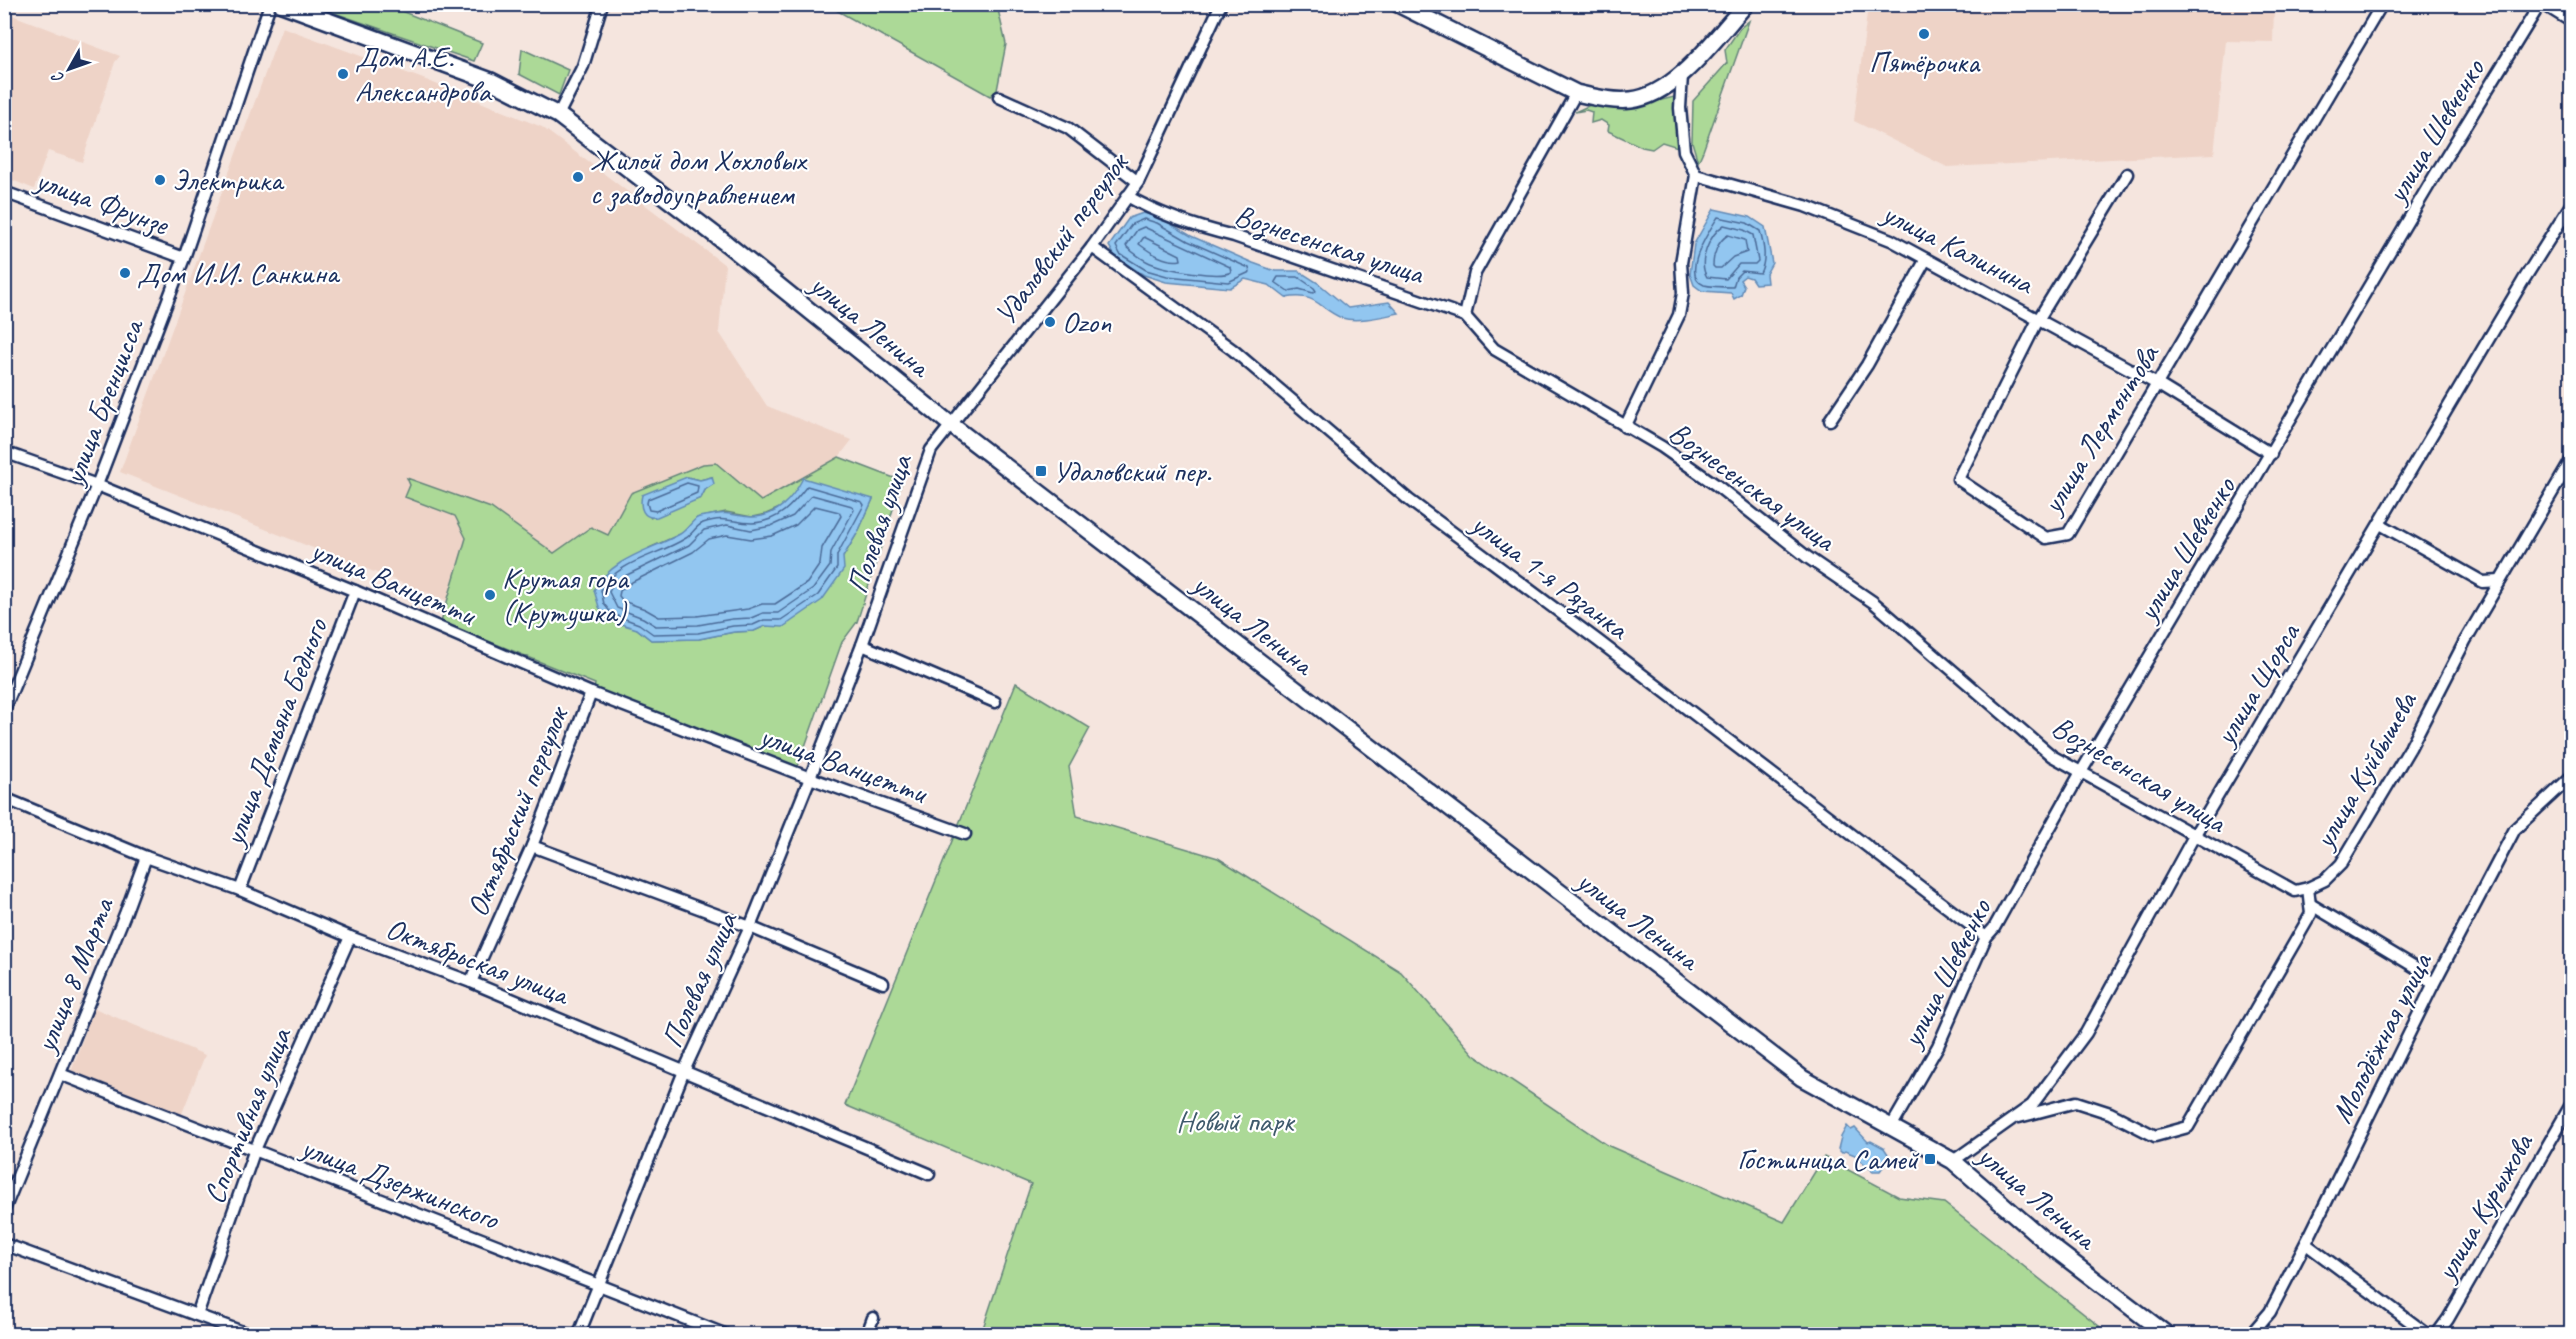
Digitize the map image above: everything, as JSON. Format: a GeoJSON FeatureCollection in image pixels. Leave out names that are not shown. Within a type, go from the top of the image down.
{"type":"FeatureCollection","features":[{"type":"Feature","properties":{"kind":"street","name":"улица Бренцисса"},"geometry":{"type":"LineString","coordinates":[[4,710],[97,485],[184,258],[270,4]]}},
{"type":"Feature","properties":{"kind":"street","name":"улица Ленина"},"geometry":{"type":"LineString","coordinates":[[282,4],[491,81],[558,114],[727,243],[950,424],[1802,1078],[1953,1161],[2052,1247],[2166,1335]]}},
{"type":"Feature","properties":{"kind":"street"},"geometry":{"type":"LineString","coordinates":[[558,114],[583,66],[602,4]]}},
{"type":"Feature","properties":{"kind":"street","name":"Удаловский переулок"},"geometry":{"type":"LineString","coordinates":[[950,424],[970,402],[1092,246],[1138,183],[1221,4]]}},
{"type":"Feature","properties":{"kind":"street"},"geometry":{"type":"LineString","coordinates":[[1398,4],[1576,93],[1601,99],[1632,100],[1656,92],[1682,75],[1746,4]]}},
{"type":"Feature","properties":{"kind":"street","name":"улица Лермонтова"},"geometry":{"type":"LineString","coordinates":[[2127,174],[2038,320],[1958,479],[2046,538],[2068,534],[2382,4]]}},
{"type":"Feature","properties":{"kind":"street"},"geometry":{"type":"LineString","coordinates":[[2542,4],[2571,22]]}},
{"type":"Feature","properties":{"kind":"street","name":"улица Шевченко"},"geometry":{"type":"LineString","coordinates":[[1891,1127],[1938,1046],[1986,937],[1994,928],[2081,772],[2435,175],[2542,4]]}},
{"type":"Feature","properties":{"kind":"street"},"geometry":{"type":"LineString","coordinates":[[1625,427],[1679,315],[1683,293],[1681,263],[1696,176],[1684,150],[1680,108],[1682,75]]}},
{"type":"Feature","properties":{"kind":"street"},"geometry":{"type":"LineString","coordinates":[[1465,316],[1475,273],[1576,93]]}},
{"type":"Feature","properties":{"kind":"street"},"geometry":{"type":"LineString","coordinates":[[999,97],[1068,128],[1138,183]]}},
{"type":"Feature","properties":{"kind":"street","name":"улица Калинина"},"geometry":{"type":"LineString","coordinates":[[1696,176],[1805,206],[1891,240],[2157,384],[2271,454]]}},
{"type":"Feature","properties":{"kind":"street","name":"улица Фрунзе"},"geometry":{"type":"LineString","coordinates":[[4,192],[184,258]]}},
{"type":"Feature","properties":{"kind":"street","name":"Вознесенская улица"},"geometry":{"type":"LineString","coordinates":[[1127,196],[1146,207],[1205,229],[1234,236],[1465,316],[1494,349],[1662,447],[1716,484],[1807,557],[1873,602],[2052,756],[2295,891],[2308,888]]}},
{"type":"Feature","properties":{"kind":"street","name":"улица Щорса"},"geometry":{"type":"LineString","coordinates":[[1953,1161],[2032,1105],[2086,1033],[2194,836],[2523,280],[2571,203]]}},
{"type":"Feature","properties":{"kind":"street","name":"улица 1-я Рязанка"},"geometry":{"type":"LineString","coordinates":[[1092,246],[1233,350],[1409,500],[1597,640],[1986,937]]}},
{"type":"Feature","properties":{"kind":"street"},"geometry":{"type":"LineString","coordinates":[[1830,420],[1867,364],[1926,259]]}},
{"type":"Feature","properties":{"kind":"street","name":"Полевая улица"},"geometry":{"type":"LineString","coordinates":[[579,1335],[684,1071],[750,927],[810,778],[862,645],[931,450],[950,424]]}},
{"type":"Feature","properties":{"kind":"street","name":"улица Ванцетти"},"geometry":{"type":"LineString","coordinates":[[4,452],[97,485],[355,591],[591,693],[810,778],[965,834]]}},
{"type":"Feature","properties":{"kind":"street","name":"улица Куйбышева"},"geometry":{"type":"LineString","coordinates":[[2016,1118],[2076,1102],[2110,1113],[2155,1136],[2188,1127],[2311,915],[2308,888],[2325,880],[2341,864],[2410,748],[2465,641],[2571,459]]}},
{"type":"Feature","properties":{"kind":"street"},"geometry":{"type":"LineString","coordinates":[[2380,524],[2483,582],[2500,581]]}},
{"type":"Feature","properties":{"kind":"street","name":"улица Демьяна Бедного"},"geometry":{"type":"LineString","coordinates":[[240,890],[355,591]]}},
{"type":"Feature","properties":{"kind":"street"},"geometry":{"type":"LineString","coordinates":[[862,645],[995,702]]}},
{"type":"Feature","properties":{"kind":"street","name":"Октябрьский переулок"},"geometry":{"type":"LineString","coordinates":[[471,982],[532,846],[591,693]]}},
{"type":"Feature","properties":{"kind":"street","name":"Молодёжная улица"},"geometry":{"type":"LineString","coordinates":[[2251,1335],[2270,1312],[2306,1244],[2433,985],[2515,829],[2571,776]]}},
{"type":"Feature","properties":{"kind":"street","name":"Октябрьская улица"},"geometry":{"type":"LineString","coordinates":[[4,798],[146,857],[240,890],[350,937],[471,982],[929,1174]]}},
{"type":"Feature","properties":{"kind":"street"},"geometry":{"type":"LineString","coordinates":[[532,846],[750,927],[883,983]]}},
{"type":"Feature","properties":{"kind":"street","name":"улица 8 Марта"},"geometry":{"type":"LineString","coordinates":[[4,1210],[146,857]]}},
{"type":"Feature","properties":{"kind":"street"},"geometry":{"type":"LineString","coordinates":[[2310,904],[2420,970],[2433,985]]}},
{"type":"Feature","properties":{"kind":"street","name":"Спортивная улица"},"geometry":{"type":"LineString","coordinates":[[197,1315],[254,1152],[350,937]]}},
{"type":"Feature","properties":{"kind":"street","name":"улица Дзержинского"},"geometry":{"type":"LineString","coordinates":[[60,1074],[724,1335]]}},
{"type":"Feature","properties":{"kind":"street","name":"улица Курыжова"},"geometry":{"type":"LineString","coordinates":[[2437,1335],[2571,1103]]}},
{"type":"Feature","properties":{"kind":"street"},"geometry":{"type":"LineString","coordinates":[[4,1244],[248,1335]]}},
{"type":"Feature","properties":{"kind":"street"},"geometry":{"type":"LineString","coordinates":[[2306,1244],[2427,1335]]}},
{"type":"Feature","properties":{"kind":"street"},"geometry":{"type":"LineString","coordinates":[[867,1335],[873,1318]]}},
{"type":"Feature","properties":{"kind":"shaded area"},"geometry":{"type":"Polygon","coordinates":[[[1868,5],[2274,5],[2273,42],[2226,41],[2214,154],[1947,167],[1854,121],[1868,5]]]}},
{"type":"Feature","properties":{"kind":"shaded area"},"geometry":{"type":"Polygon","coordinates":[[[4,12],[120,56],[115,62],[82,162],[48,151],[34,189],[5,177],[4,12]]]}},
{"type":"Feature","properties":{"kind":"shaded area"},"geometry":{"type":"Polygon","coordinates":[[[282,27],[426,80],[542,127],[725,265],[719,332],[767,406],[852,440],[839,457],[761,501],[716,463],[631,493],[608,535],[591,527],[554,553],[491,508],[408,479],[410,485],[406,497],[455,516],[466,539],[448,601],[120,472],[282,27]]]}},
{"type":"Feature","properties":{"kind":"shaded area"},"geometry":{"type":"Polygon","coordinates":[[[94,1008],[205,1055],[181,1116],[71,1072],[94,1008]]]}},
{"type":"Feature","properties":{"kind":"green space"},"geometry":{"type":"Polygon","coordinates":[[[311,5],[386,5],[482,43],[474,61],[311,5]]]}},
{"type":"Feature","properties":{"kind":"green space"},"geometry":{"type":"Polygon","coordinates":[[[827,5],[997,5],[1006,44],[997,90],[990,96],[827,5]]]}},
{"type":"Feature","properties":{"kind":"green space"},"geometry":{"type":"Polygon","coordinates":[[[1749,21],[1698,162],[1692,142],[1693,101],[1727,63],[1725,50],[1740,28],[1749,21]]]}},
{"type":"Feature","properties":{"kind":"green space"},"geometry":{"type":"Polygon","coordinates":[[[522,49],[568,70],[559,95],[519,74],[522,49]]]}},
{"type":"Feature","properties":{"kind":"green space"},"geometry":{"type":"Polygon","coordinates":[[[1674,97],[1677,103],[1681,148],[1662,142],[1652,149],[1642,147],[1608,131],[1609,125],[1601,120],[1591,123],[1592,112],[1586,110],[1575,112],[1590,105],[1610,108],[1637,106],[1674,97]]]}},
{"type":"Feature","properties":{"kind":"green space"},"geometry":{"type":"Polygon","coordinates":[[[839,457],[902,481],[857,622],[842,642],[797,769],[594,689],[595,684],[441,622],[466,538],[455,516],[405,497],[410,485],[407,478],[491,508],[554,553],[591,527],[608,535],[631,493],[703,464],[716,463],[761,501],[839,457]],[[687,477],[650,518],[701,498],[712,477],[700,480],[687,477]],[[796,492],[784,506],[766,514],[752,517],[726,512],[697,518],[683,533],[649,548],[637,629],[651,640],[699,639],[734,632],[754,631],[765,626],[783,626],[801,612],[843,557],[858,532],[873,499],[796,492]]]}},
{"type":"Feature","properties":{"kind":"green space","name":"Новый парк"},"geometry":{"type":"Polygon","coordinates":[[[1016,683],[1090,728],[1069,767],[1077,816],[1218,858],[1401,972],[1474,1055],[1609,1146],[1784,1222],[1824,1157],[1899,1197],[1944,1203],[2109,1334],[981,1334],[1031,1184],[845,1105],[1016,683]]]}},
{"type":"Feature","properties":{"kind":"water"},"geometry":{"type":"Polygon","coordinates":[[[1714,209],[1750,217],[1765,227],[1772,263],[1766,274],[1767,283],[1755,284],[1751,278],[1745,276],[1740,280],[1744,286],[1741,295],[1734,299],[1731,293],[1702,291],[1694,285],[1690,274],[1694,244],[1714,209]]]}},
{"type":"Feature","properties":{"kind":"water"},"geometry":{"type":"Polygon","coordinates":[[[1143,213],[1159,217],[1191,236],[1253,263],[1275,271],[1299,271],[1318,283],[1348,308],[1389,302],[1399,313],[1355,320],[1348,319],[1334,314],[1311,299],[1286,298],[1269,285],[1245,279],[1230,288],[1166,282],[1144,275],[1116,258],[1109,246],[1129,218],[1143,213]]]}},
{"type":"Feature","properties":{"kind":"water"},"geometry":{"type":"Polygon","coordinates":[[[687,477],[700,480],[712,477],[714,484],[705,490],[701,498],[657,517],[648,516],[643,512],[642,495],[687,477]]]}},
{"type":"Feature","properties":{"kind":"water"},"geometry":{"type":"Polygon","coordinates":[[[803,478],[873,499],[858,532],[843,557],[844,569],[822,600],[783,627],[765,626],[754,631],[734,632],[699,639],[651,640],[637,629],[608,620],[599,607],[594,590],[602,579],[621,562],[680,534],[699,517],[723,513],[751,517],[768,514],[789,499],[803,478]]]}},
{"type":"Feature","properties":{"kind":"water"},"geometry":{"type":"Polygon","coordinates":[[[1847,1126],[1851,1130],[1855,1128],[1868,1142],[1871,1141],[1884,1148],[1888,1154],[1886,1163],[1880,1171],[1873,1171],[1859,1160],[1860,1157],[1845,1151],[1842,1153],[1838,1149],[1847,1126]]]}},
{"type":"Feature","properties":{"kind":"place","name":"Пятёрочка"},"geometry":{"type":"Point","coordinates":[1924,34]}},
{"type":"Feature","properties":{"kind":"place","name":"Дом А.Е. Александрова"},"geometry":{"type":"Point","coordinates":[343,74]}},
{"type":"Feature","properties":{"kind":"place","name":"Жилой дом Хохловых с заводоуправлением"},"geometry":{"type":"Point","coordinates":[578,177]}},
{"type":"Feature","properties":{"kind":"place","name":"Электрика"},"geometry":{"type":"Point","coordinates":[160,180]}},
{"type":"Feature","properties":{"kind":"place","name":"Дом И.И. Санкина"},"geometry":{"type":"Point","coordinates":[125,273]}},
{"type":"Feature","properties":{"kind":"place","name":"Ozon"},"geometry":{"type":"Point","coordinates":[1050,322]}},
{"type":"Feature","properties":{"kind":"place","name":"Удаловский пер."},"geometry":{"type":"Point","coordinates":[1041,471]}},
{"type":"Feature","properties":{"kind":"place","name":"Крутая гора (Крутушка)"},"geometry":{"type":"Point","coordinates":[490,595]}},
{"type":"Feature","properties":{"kind":"place","name":"Гостиница Самей"},"geometry":{"type":"Point","coordinates":[1930,1159]}}]}
